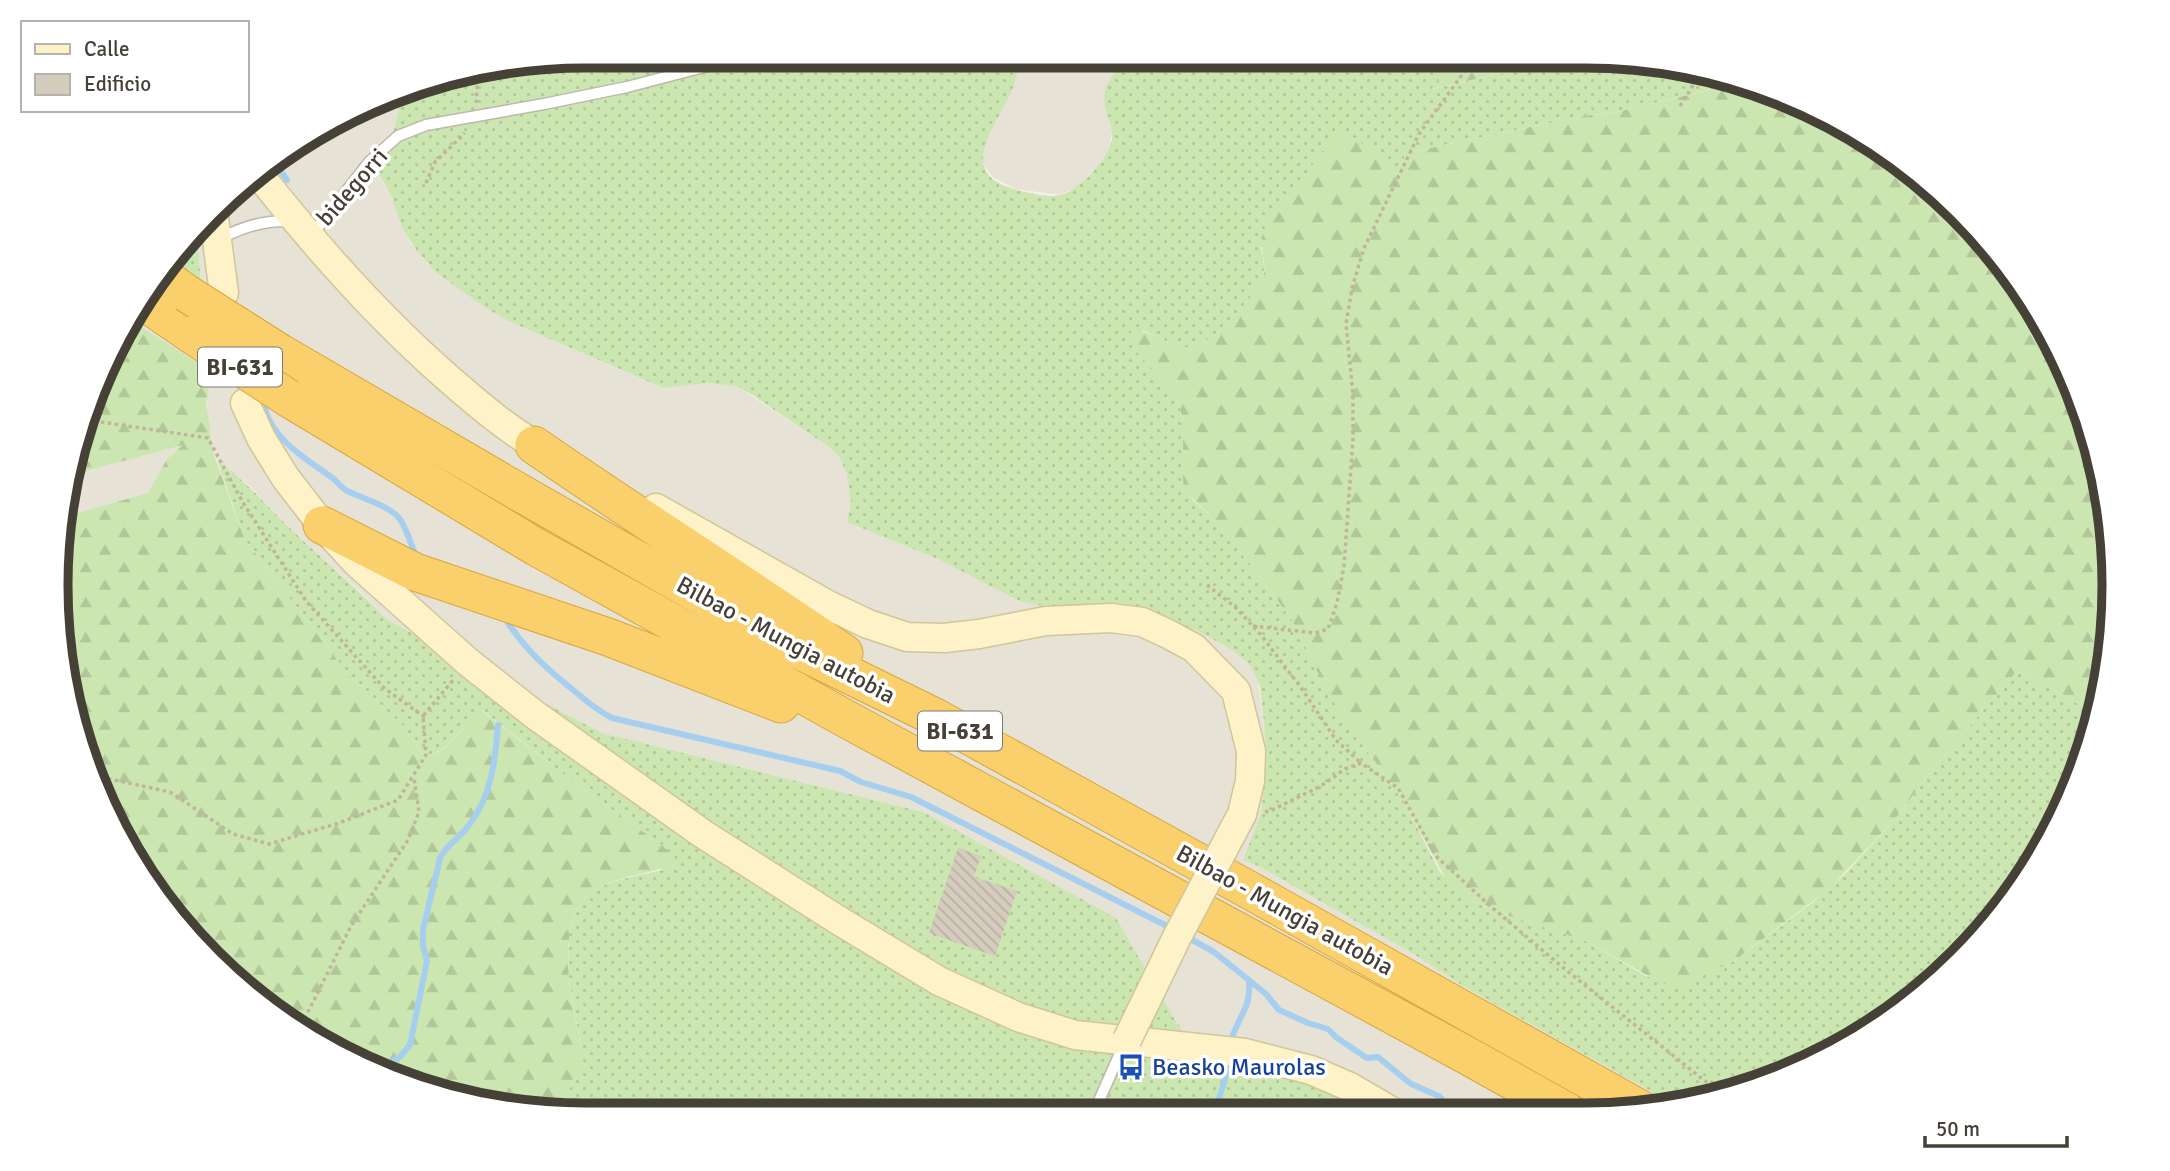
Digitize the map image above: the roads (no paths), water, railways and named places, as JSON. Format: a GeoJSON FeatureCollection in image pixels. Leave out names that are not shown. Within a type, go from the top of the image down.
{"type":"FeatureCollection","features":[{"type":"Feature","properties":{"kind":"highway","name":"Bilbao - Mungia autobia"},"geometry":{"type":"LineString","coordinates":[[173,284],[279,352],[778,640],[937,718],[1626,1101]]}},
{"type":"Feature","properties":{"kind":"highway","name":"Bilbao - Mungia autobia"},"geometry":{"type":"LineString","coordinates":[[150,306],[288,398],[536,547],[1552,1103]]}},
{"type":"Feature","properties":{"kind":"highway"},"geometry":{"type":"LineString","coordinates":[[534,445],[792,617],[937,718]]}},
{"type":"Feature","properties":{"kind":"highway"},"geometry":{"type":"LineString","coordinates":[[322,525],[415,572],[608,637],[809,715],[850,721]]}},
{"type":"Feature","properties":{"kind":"street"},"geometry":{"type":"LineString","coordinates":[[264,181],[379,313],[468,396],[534,445],[622,489],[828,605],[868,624],[907,637],[979,635],[1046,621],[1111,618],[1142,622],[1194,648],[1236,691],[1251,751],[1250,781],[1242,814],[1126,1040]]}},
{"type":"Feature","properties":{"kind":"street"},"geometry":{"type":"LineString","coordinates":[[216,229],[224,293]]}},
{"type":"Feature","properties":{"kind":"street"},"geometry":{"type":"LineString","coordinates":[[245,403],[261,438],[285,477],[322,525],[357,563],[468,663],[535,715],[703,834],[838,920],[939,981],[1018,1017],[1075,1035],[1245,1053],[1311,1070],[1350,1087],[1376,1103]]}},
{"type":"Feature","properties":{"kind":"lane","name":"bidegorri"},"geometry":{"type":"LineString","coordinates":[[304,229],[398,136],[426,125],[603,92],[698,68]]}},
{"type":"Feature","properties":{"kind":"lane"},"geometry":{"type":"LineString","coordinates":[[216,229],[273,220],[304,229]]}},
{"type":"Feature","properties":{"kind":"lane"},"geometry":{"type":"LineString","coordinates":[[1098,1103],[1126,1040]]}},
{"type":"Feature","properties":{"kind":"waterway"},"geometry":{"type":"LineString","coordinates":[[279,169],[287,180]]}},
{"type":"Feature","properties":{"kind":"waterway"},"geometry":{"type":"LineString","coordinates":[[265,409],[276,432],[294,450],[347,491],[395,514],[404,526],[417,558]]}},
{"type":"Feature","properties":{"kind":"waterway"},"geometry":{"type":"LineString","coordinates":[[508,623],[546,666],[591,705],[612,718],[840,771],[861,782],[911,797],[1173,929]]}},
{"type":"Feature","properties":{"kind":"waterway"},"geometry":{"type":"LineString","coordinates":[[389,1063],[400,1057],[410,1045],[427,961],[423,930],[440,858],[466,829],[483,802],[494,765],[498,725]]}},
{"type":"Feature","properties":{"kind":"waterway"},"geometry":{"type":"LineString","coordinates":[[1185,936],[1214,952],[1266,994],[1279,1010],[1328,1029],[1367,1058],[1378,1057],[1411,1084],[1439,1096],[1445,1103]]}},
{"type":"Feature","properties":{"kind":"waterway"},"geometry":{"type":"LineString","coordinates":[[1230,1045],[1246,1007],[1249,982]]}},
{"type":"Feature","properties":{"kind":"waterway"},"geometry":{"type":"LineString","coordinates":[[1218,1103],[1225,1079],[1227,1059]]}},
{"type":"Feature","properties":{"kind":"place","name":"Beasko Maurolas"},"geometry":{"type":"Point","coordinates":[1131,1067]}}]}
